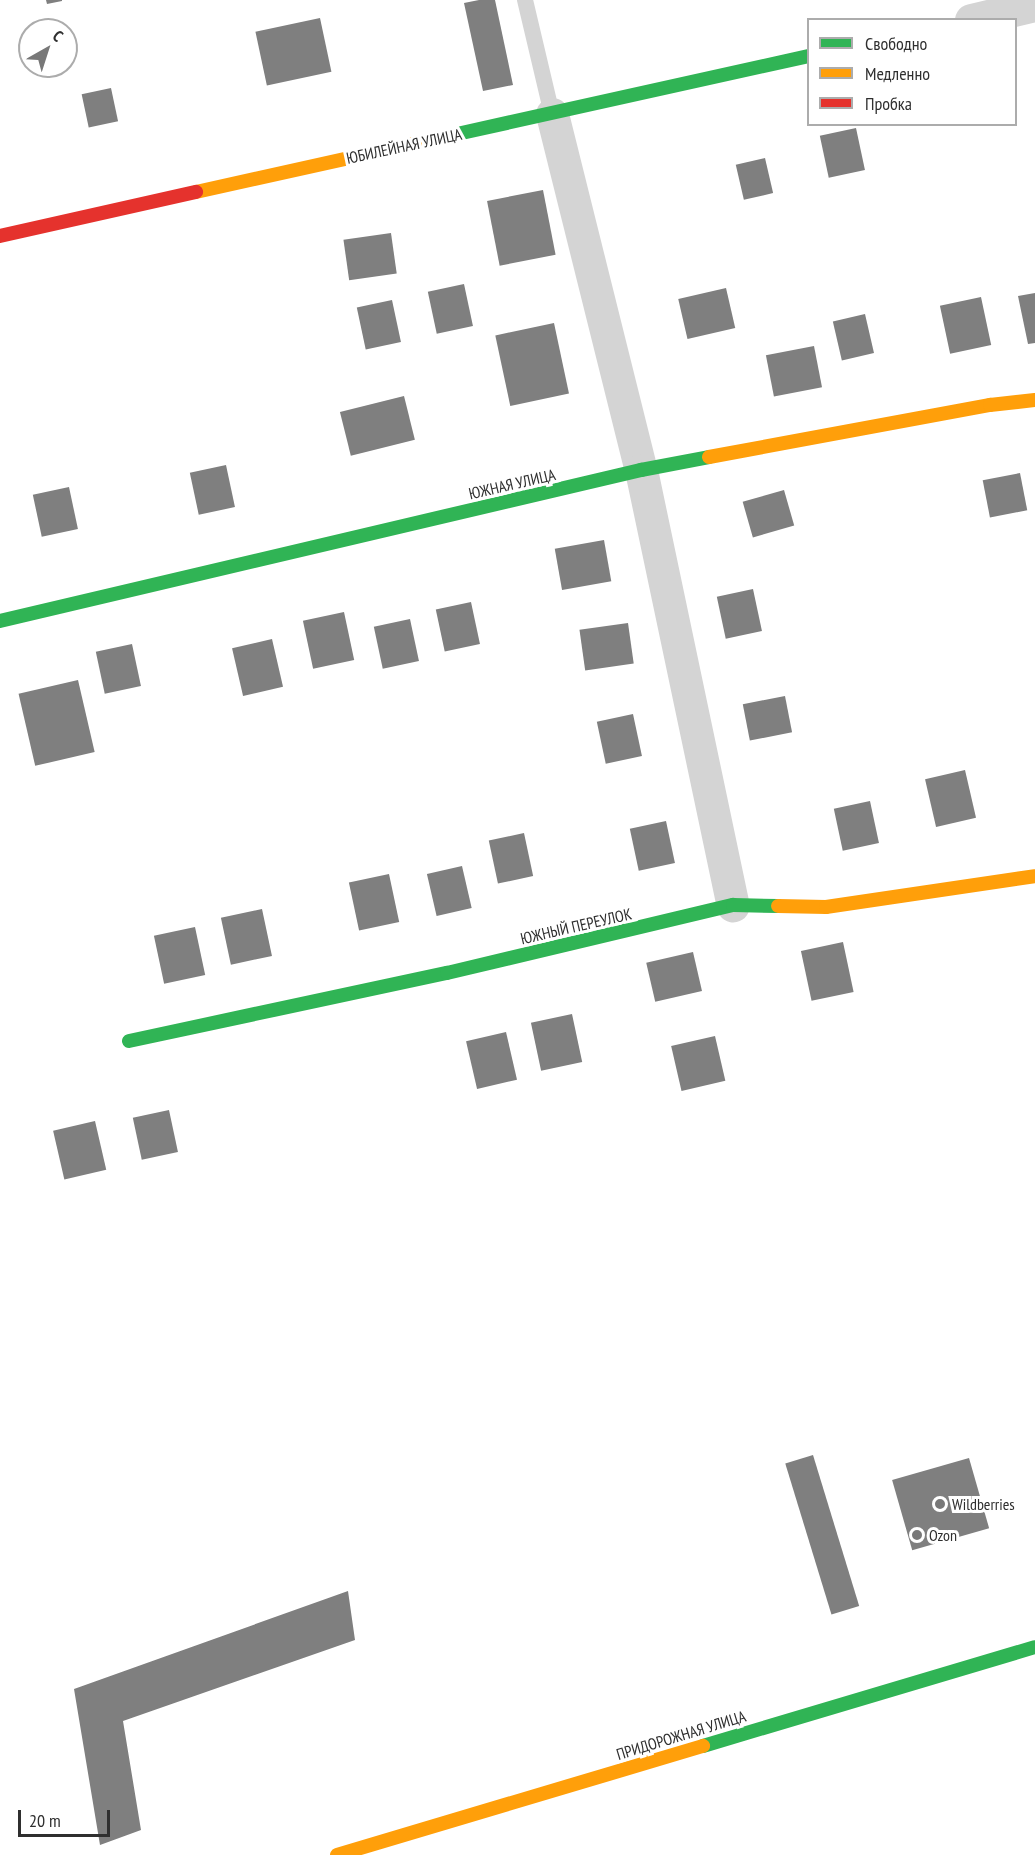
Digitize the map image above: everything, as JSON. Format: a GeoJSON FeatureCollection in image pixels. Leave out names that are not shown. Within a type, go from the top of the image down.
{"type":"FeatureCollection","features":[{"type":"Feature","properties":{"kind":"street"},"geometry":{"type":"LineString","coordinates":[[980,18],[1035,5]]}},
{"type":"Feature","properties":{"kind":"street","name":"ЮБИЛЕЙНАЯ УЛИЦА"},"geometry":{"type":"LineString","coordinates":[[0,236],[807,56]]}},
{"type":"Feature","properties":{"kind":"street"},"geometry":{"type":"LineString","coordinates":[[552,114],[641,470],[734,905]]}},
{"type":"Feature","properties":{"kind":"street","name":"ЮЖНАЯ УЛИЦА"},"geometry":{"type":"LineString","coordinates":[[0,621],[641,470],[990,405],[1035,400]]}},
{"type":"Feature","properties":{"kind":"street","name":"ЮЖНЫЙ ПЕРЕУЛОК"},"geometry":{"type":"LineString","coordinates":[[129,1041],[447,973],[734,905],[826,906],[1035,876]]}},
{"type":"Feature","properties":{"kind":"street","name":"ПРИДОРОЖНАЯ УЛИЦА"},"geometry":{"type":"LineString","coordinates":[[337,1855],[1035,1647]]}},
{"type":"Feature","properties":{"kind":"lane"},"geometry":{"type":"LineString","coordinates":[[525,0],[552,114]]}},
{"type":"Feature","properties":{"kind":"building"},"geometry":{"type":"Polygon","coordinates":[[[46,0],[62,0],[62,1],[47,4],[46,0]]]}},
{"type":"Feature","properties":{"kind":"building"},"geometry":{"type":"Polygon","coordinates":[[[495,0],[513,85],[483,91],[464,3],[495,0]]]}},
{"type":"Feature","properties":{"kind":"building"},"geometry":{"type":"Polygon","coordinates":[[[320,18],[331,72],[267,86],[255,32],[320,18]]]}},
{"type":"Feature","properties":{"kind":"building"},"geometry":{"type":"Polygon","coordinates":[[[111,88],[118,121],[89,127],[82,94],[111,88]]]}},
{"type":"Feature","properties":{"kind":"building"},"geometry":{"type":"Polygon","coordinates":[[[856,128],[865,170],[829,178],[820,136],[856,128]]]}},
{"type":"Feature","properties":{"kind":"building"},"geometry":{"type":"Polygon","coordinates":[[[765,158],[773,193],[744,200],[736,165],[765,158]]]}},
{"type":"Feature","properties":{"kind":"building"},"geometry":{"type":"Polygon","coordinates":[[[543,190],[556,255],[500,266],[487,201],[543,190]]]}},
{"type":"Feature","properties":{"kind":"building"},"geometry":{"type":"Polygon","coordinates":[[[391,233],[397,274],[349,280],[343,240],[391,233]]]}},
{"type":"Feature","properties":{"kind":"building"},"geometry":{"type":"Polygon","coordinates":[[[464,284],[473,326],[437,334],[428,292],[464,284]]]}},
{"type":"Feature","properties":{"kind":"building"},"geometry":{"type":"Polygon","coordinates":[[[726,288],[735,328],[687,339],[678,299],[726,288]]]}},
{"type":"Feature","properties":{"kind":"building"},"geometry":{"type":"Polygon","coordinates":[[[1035,293],[1035,343],[1028,344],[1018,296],[1035,293]]]}},
{"type":"Feature","properties":{"kind":"building"},"geometry":{"type":"Polygon","coordinates":[[[981,297],[991,345],[950,354],[940,306],[981,297]]]}},
{"type":"Feature","properties":{"kind":"building"},"geometry":{"type":"Polygon","coordinates":[[[392,300],[401,342],[366,350],[357,307],[392,300]]]}},
{"type":"Feature","properties":{"kind":"building"},"geometry":{"type":"Polygon","coordinates":[[[865,314],[874,353],[842,360],[833,321],[865,314]]]}},
{"type":"Feature","properties":{"kind":"building"},"geometry":{"type":"Polygon","coordinates":[[[554,323],[569,393],[510,406],[495,335],[554,323]]]}},
{"type":"Feature","properties":{"kind":"building"},"geometry":{"type":"Polygon","coordinates":[[[814,346],[822,387],[774,397],[766,355],[814,346]]]}},
{"type":"Feature","properties":{"kind":"building"},"geometry":{"type":"Polygon","coordinates":[[[404,396],[415,440],[351,456],[340,412],[404,396]]]}},
{"type":"Feature","properties":{"kind":"building"},"geometry":{"type":"Polygon","coordinates":[[[226,465],[235,507],[199,515],[190,473],[226,465]]]}},
{"type":"Feature","properties":{"kind":"building"},"geometry":{"type":"Polygon","coordinates":[[[1020,473],[1027,510],[990,518],[983,480],[1020,473]]]}},
{"type":"Feature","properties":{"kind":"building"},"geometry":{"type":"Polygon","coordinates":[[[69,487],[78,529],[42,537],[33,495],[69,487]]]}},
{"type":"Feature","properties":{"kind":"building"},"geometry":{"type":"Polygon","coordinates":[[[784,490],[794,526],[753,537],[743,502],[784,490]]]}},
{"type":"Feature","properties":{"kind":"building"},"geometry":{"type":"Polygon","coordinates":[[[604,540],[611,581],[562,590],[555,549],[604,540]]]}},
{"type":"Feature","properties":{"kind":"building"},"geometry":{"type":"Polygon","coordinates":[[[753,589],[762,631],[726,639],[717,597],[753,589]]]}},
{"type":"Feature","properties":{"kind":"building"},"geometry":{"type":"Polygon","coordinates":[[[471,602],[480,644],[445,652],[436,609],[471,602]]]}},
{"type":"Feature","properties":{"kind":"building"},"geometry":{"type":"Polygon","coordinates":[[[344,612],[354,660],[313,669],[303,621],[344,612]]]}},
{"type":"Feature","properties":{"kind":"building"},"geometry":{"type":"Polygon","coordinates":[[[410,619],[419,661],[383,669],[374,627],[410,619]]]}},
{"type":"Feature","properties":{"kind":"building"},"geometry":{"type":"Polygon","coordinates":[[[628,623],[634,664],[585,670],[579,630],[628,623]]]}},
{"type":"Feature","properties":{"kind":"building"},"geometry":{"type":"Polygon","coordinates":[[[272,639],[283,687],[243,696],[232,648],[272,639]]]}},
{"type":"Feature","properties":{"kind":"building"},"geometry":{"type":"Polygon","coordinates":[[[132,644],[141,686],[105,694],[96,652],[132,644]]]}},
{"type":"Feature","properties":{"kind":"building"},"geometry":{"type":"Polygon","coordinates":[[[78,680],[95,752],[35,766],[19,694],[78,680]]]}},
{"type":"Feature","properties":{"kind":"building"},"geometry":{"type":"Polygon","coordinates":[[[785,696],[792,732],[750,741],[743,704],[785,696]]]}},
{"type":"Feature","properties":{"kind":"building"},"geometry":{"type":"Polygon","coordinates":[[[633,714],[642,756],[606,764],[597,722],[633,714]]]}},
{"type":"Feature","properties":{"kind":"building"},"geometry":{"type":"Polygon","coordinates":[[[965,770],[976,818],[936,827],[925,779],[965,770]]]}},
{"type":"Feature","properties":{"kind":"building"},"geometry":{"type":"Polygon","coordinates":[[[870,801],[879,843],[843,851],[834,809],[870,801]]]}},
{"type":"Feature","properties":{"kind":"building"},"geometry":{"type":"Polygon","coordinates":[[[666,821],[675,863],[639,871],[630,829],[666,821]]]}},
{"type":"Feature","properties":{"kind":"building"},"geometry":{"type":"Polygon","coordinates":[[[524,833],[533,876],[498,884],[489,840],[524,833]]]}},
{"type":"Feature","properties":{"kind":"building"},"geometry":{"type":"Polygon","coordinates":[[[462,866],[472,908],[437,916],[427,874],[462,866]]]}},
{"type":"Feature","properties":{"kind":"building"},"geometry":{"type":"Polygon","coordinates":[[[389,874],[399,922],[359,930],[349,883],[389,874]]]}},
{"type":"Feature","properties":{"kind":"building"},"geometry":{"type":"Polygon","coordinates":[[[262,909],[272,956],[231,965],[221,918],[262,909]]]}},
{"type":"Feature","properties":{"kind":"building"},"geometry":{"type":"Polygon","coordinates":[[[195,927],[205,975],[164,984],[154,936],[195,927]]]}},
{"type":"Feature","properties":{"kind":"building"},"geometry":{"type":"Polygon","coordinates":[[[843,942],[854,992],[812,1001],[801,951],[843,942]]]}},
{"type":"Feature","properties":{"kind":"building"},"geometry":{"type":"Polygon","coordinates":[[[693,952],[702,991],[655,1002],[646,963],[693,952]]]}},
{"type":"Feature","properties":{"kind":"building"},"geometry":{"type":"Polygon","coordinates":[[[572,1014],[582,1062],[541,1071],[531,1023],[572,1014]]]}},
{"type":"Feature","properties":{"kind":"building"},"geometry":{"type":"Polygon","coordinates":[[[506,1032],[517,1080],[477,1089],[466,1041],[506,1032]]]}},
{"type":"Feature","properties":{"kind":"building"},"geometry":{"type":"Polygon","coordinates":[[[715,1036],[725,1081],[682,1091],[671,1046],[715,1036]]]}},
{"type":"Feature","properties":{"kind":"building"},"geometry":{"type":"Polygon","coordinates":[[[169,1110],[178,1152],[142,1160],[133,1118],[169,1110]]]}},
{"type":"Feature","properties":{"kind":"building"},"geometry":{"type":"Polygon","coordinates":[[[95,1121],[106,1170],[64,1179],[53,1131],[95,1121]]]}},
{"type":"Feature","properties":{"kind":"building"},"geometry":{"type":"Polygon","coordinates":[[[813,1455],[859,1606],[831,1615],[785,1463],[813,1455]]]}},
{"type":"Feature","properties":{"kind":"building","name":"Wildberries"},"geometry":{"type":"Polygon","coordinates":[[[969,1458],[989,1528],[912,1550],[892,1480],[969,1458]]]}},
{"type":"Feature","properties":{"kind":"building"},"geometry":{"type":"Polygon","coordinates":[[[348,1591],[355,1640],[123,1721],[141,1830],[100,1845],[74,1689],[348,1591]]]}},
{"type":"Feature","properties":{"kind":"traffic: fast"},"geometry":{"type":"LineString","coordinates":[[448,136],[807,56]]}},
{"type":"Feature","properties":{"kind":"traffic: fast"},"geometry":{"type":"LineString","coordinates":[[0,621],[641,470],[709,457]]}},
{"type":"Feature","properties":{"kind":"traffic: fast"},"geometry":{"type":"LineString","coordinates":[[129,1041],[447,973],[733,905],[778,906]]}},
{"type":"Feature","properties":{"kind":"traffic: fast"},"geometry":{"type":"LineString","coordinates":[[703,1746],[1035,1647]]}},
{"type":"Feature","properties":{"kind":"traffic: slow"},"geometry":{"type":"LineString","coordinates":[[196,192],[448,136]]}},
{"type":"Feature","properties":{"kind":"traffic: slow"},"geometry":{"type":"LineString","coordinates":[[709,457],[990,405],[1035,400]]}},
{"type":"Feature","properties":{"kind":"traffic: slow"},"geometry":{"type":"LineString","coordinates":[[778,906],[826,907],[1035,876]]}},
{"type":"Feature","properties":{"kind":"traffic: slow"},"geometry":{"type":"LineString","coordinates":[[337,1855],[703,1746]]}},
{"type":"Feature","properties":{"kind":"traffic: jam"},"geometry":{"type":"LineString","coordinates":[[0,236],[196,192]]}},
{"type":"Feature","properties":{"kind":"place","name":"Wildberries"},"geometry":{"type":"Point","coordinates":[940,1504]}},
{"type":"Feature","properties":{"kind":"place","name":"Ozon"},"geometry":{"type":"Point","coordinates":[917,1535]}}]}
